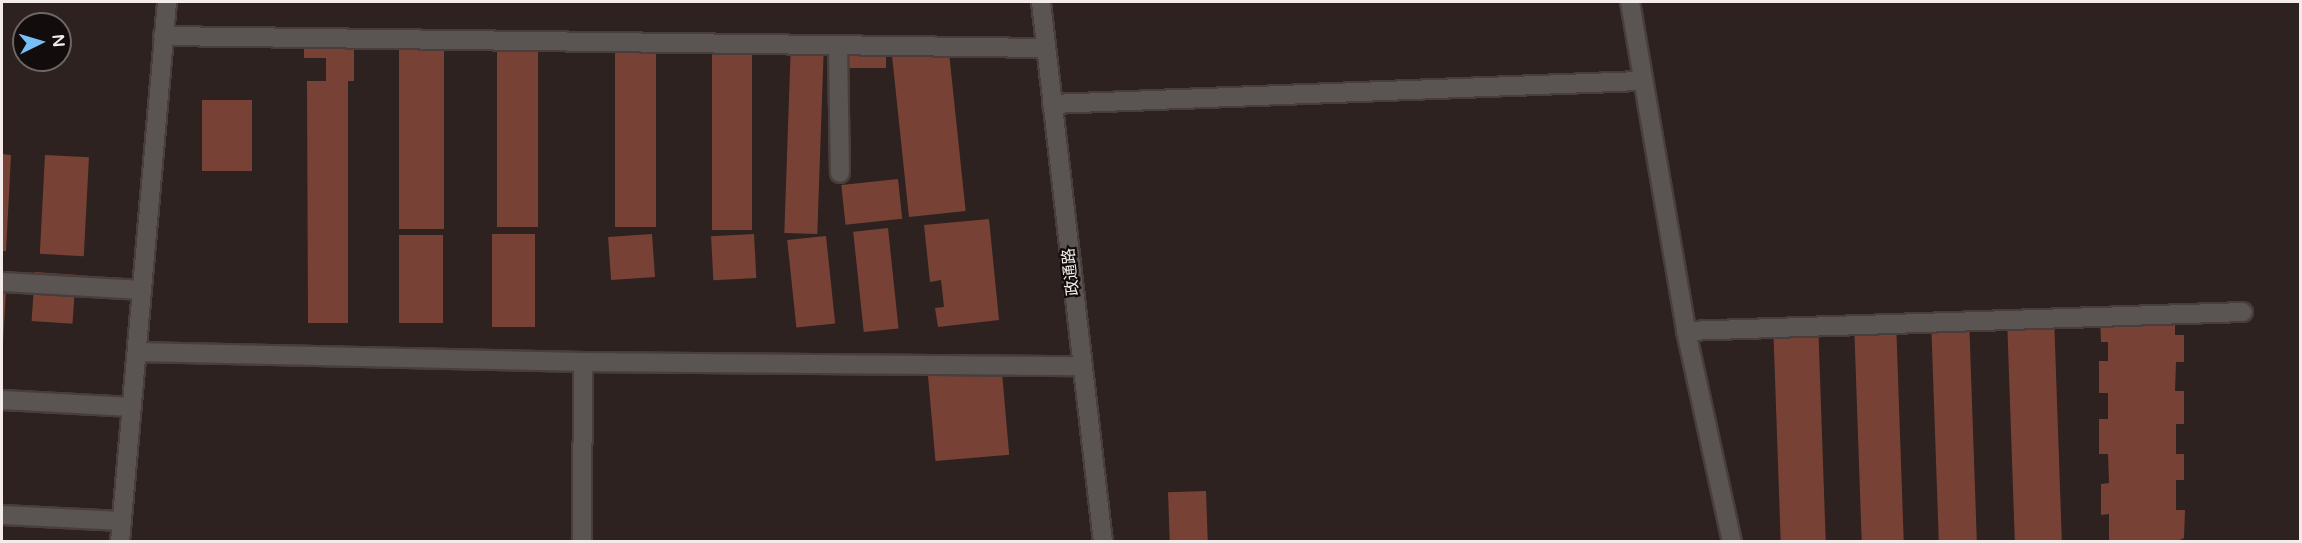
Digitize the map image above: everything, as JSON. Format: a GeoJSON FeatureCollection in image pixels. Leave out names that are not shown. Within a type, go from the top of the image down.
{"type":"FeatureCollection","features":[{"type":"Feature","properties":{"kind":"street"},"geometry":{"type":"LineString","coordinates":[[120,542],[167,2]]}},
{"type":"Feature","properties":{"kind":"street","name":"政通路"},"geometry":{"type":"LineString","coordinates":[[1041,2],[1103,542]]}},
{"type":"Feature","properties":{"kind":"street"},"geometry":{"type":"LineString","coordinates":[[1630,2],[1641,81],[1686,331],[1732,542]]}},
{"type":"Feature","properties":{"kind":"street"},"geometry":{"type":"LineString","coordinates":[[163,36],[838,48],[1046,48]]}},
{"type":"Feature","properties":{"kind":"street"},"geometry":{"type":"LineString","coordinates":[[838,48],[840,173]]}},
{"type":"Feature","properties":{"kind":"street"},"geometry":{"type":"LineString","coordinates":[[1052,104],[1641,81]]}},
{"type":"Feature","properties":{"kind":"street"},"geometry":{"type":"LineString","coordinates":[[2,282],[142,290]]}},
{"type":"Feature","properties":{"kind":"street"},"geometry":{"type":"LineString","coordinates":[[1686,331],[2243,312]]}},
{"type":"Feature","properties":{"kind":"street"},"geometry":{"type":"LineString","coordinates":[[138,352],[582,362],[1081,366]]}},
{"type":"Feature","properties":{"kind":"street"},"geometry":{"type":"LineString","coordinates":[[582,362],[582,542]]}},
{"type":"Feature","properties":{"kind":"street"},"geometry":{"type":"LineString","coordinates":[[2,400],[132,407]]}},
{"type":"Feature","properties":{"kind":"street"},"geometry":{"type":"LineString","coordinates":[[2,515],[122,521]]}},
{"type":"Feature","properties":{"kind":"building"},"geometry":{"type":"Polygon","coordinates":[[[304,32],[354,32],[354,81],[348,81],[348,323],[308,323],[307,81],[326,81],[326,58],[304,58],[304,32]]]}},
{"type":"Feature","properties":{"kind":"building"},"geometry":{"type":"Polygon","coordinates":[[[615,35],[656,35],[656,227],[615,227],[615,35]]]}},
{"type":"Feature","properties":{"kind":"building"},"geometry":{"type":"Polygon","coordinates":[[[399,36],[444,36],[444,229],[399,229],[399,36]]]}},
{"type":"Feature","properties":{"kind":"building"},"geometry":{"type":"Polygon","coordinates":[[[497,36],[538,36],[538,227],[497,227],[497,36]]]}},
{"type":"Feature","properties":{"kind":"building"},"geometry":{"type":"Polygon","coordinates":[[[712,39],[752,39],[752,230],[712,230],[712,39]]]}},
{"type":"Feature","properties":{"kind":"building"},"geometry":{"type":"Polygon","coordinates":[[[791,41],[824,42],[817,234],[784,233],[791,41]]]}},
{"type":"Feature","properties":{"kind":"building"},"geometry":{"type":"Polygon","coordinates":[[[847,42],[886,42],[886,68],[847,68],[847,42]]]}},
{"type":"Feature","properties":{"kind":"building"},"geometry":{"type":"Polygon","coordinates":[[[948,43],[966,211],[909,217],[891,49],[948,43]]]}},
{"type":"Feature","properties":{"kind":"building"},"geometry":{"type":"Polygon","coordinates":[[[202,100],[252,100],[252,171],[202,171],[202,100]]]}},
{"type":"Feature","properties":{"kind":"building"},"geometry":{"type":"Polygon","coordinates":[[[2,154],[11,155],[6,251],[2,251],[2,154]]]}},
{"type":"Feature","properties":{"kind":"building"},"geometry":{"type":"Polygon","coordinates":[[[45,155],[89,157],[84,256],[40,254],[45,155]]]}},
{"type":"Feature","properties":{"kind":"building"},"geometry":{"type":"Polygon","coordinates":[[[898,179],[902,219],[845,225],[841,185],[898,179]]]}},
{"type":"Feature","properties":{"kind":"building"},"geometry":{"type":"Polygon","coordinates":[[[989,219],[999,320],[938,327],[935,308],[944,307],[941,280],[930,282],[924,225],[989,219]]]}},
{"type":"Feature","properties":{"kind":"building"},"geometry":{"type":"Polygon","coordinates":[[[888,228],[899,328],[864,332],[853,232],[888,228]]]}},
{"type":"Feature","properties":{"kind":"building"},"geometry":{"type":"Polygon","coordinates":[[[492,234],[535,234],[535,327],[492,327],[492,234]]]}},
{"type":"Feature","properties":{"kind":"building"},"geometry":{"type":"Polygon","coordinates":[[[652,234],[655,277],[611,280],[608,237],[652,234]]]}},
{"type":"Feature","properties":{"kind":"building"},"geometry":{"type":"Polygon","coordinates":[[[754,234],[756,278],[713,280],[711,236],[754,234]]]}},
{"type":"Feature","properties":{"kind":"building"},"geometry":{"type":"Polygon","coordinates":[[[399,235],[443,235],[443,323],[399,323],[399,235]]]}},
{"type":"Feature","properties":{"kind":"building"},"geometry":{"type":"Polygon","coordinates":[[[826,236],[835,324],[796,328],[787,240],[826,236]]]}},
{"type":"Feature","properties":{"kind":"building"},"geometry":{"type":"Polygon","coordinates":[[[2,272],[7,272],[3,342],[2,342],[2,272]]]}},
{"type":"Feature","properties":{"kind":"building"},"geometry":{"type":"Polygon","coordinates":[[[35,272],[76,275],[72,324],[32,321],[35,272]]]}},
{"type":"Feature","properties":{"kind":"building"},"geometry":{"type":"Polygon","coordinates":[[[2054,316],[2062,542],[2015,542],[2007,318],[2054,316]]]}},
{"type":"Feature","properties":{"kind":"building"},"geometry":{"type":"Polygon","coordinates":[[[1969,317],[1977,542],[1939,542],[1931,318],[1969,317]]]}},
{"type":"Feature","properties":{"kind":"building"},"geometry":{"type":"Polygon","coordinates":[[[2100,318],[2175,318],[2175,335],[2184,335],[2184,362],[2176,362],[2175,391],[2184,391],[2184,424],[2176,424],[2176,454],[2184,454],[2184,480],[2176,480],[2176,510],[2185,510],[2184,538],[2176,542],[2109,542],[2109,514],[2101,515],[2101,484],[2109,483],[2108,454],[2099,454],[2099,419],[2108,419],[2108,393],[2099,393],[2099,361],[2108,361],[2108,342],[2101,342],[2100,318]]]}},
{"type":"Feature","properties":{"kind":"building"},"geometry":{"type":"Polygon","coordinates":[[[1818,320],[1826,542],[1781,542],[1773,322],[1818,320]]]}},
{"type":"Feature","properties":{"kind":"building"},"geometry":{"type":"Polygon","coordinates":[[[1896,320],[1904,542],[1862,542],[1854,321],[1896,320]]]}},
{"type":"Feature","properties":{"kind":"building"},"geometry":{"type":"Polygon","coordinates":[[[1001,361],[1009,455],[935,461],[927,367],[1001,361]]]}},
{"type":"Feature","properties":{"kind":"building"},"geometry":{"type":"Polygon","coordinates":[[[1206,491],[1208,542],[1170,542],[1168,492],[1206,491]]]}}]}
